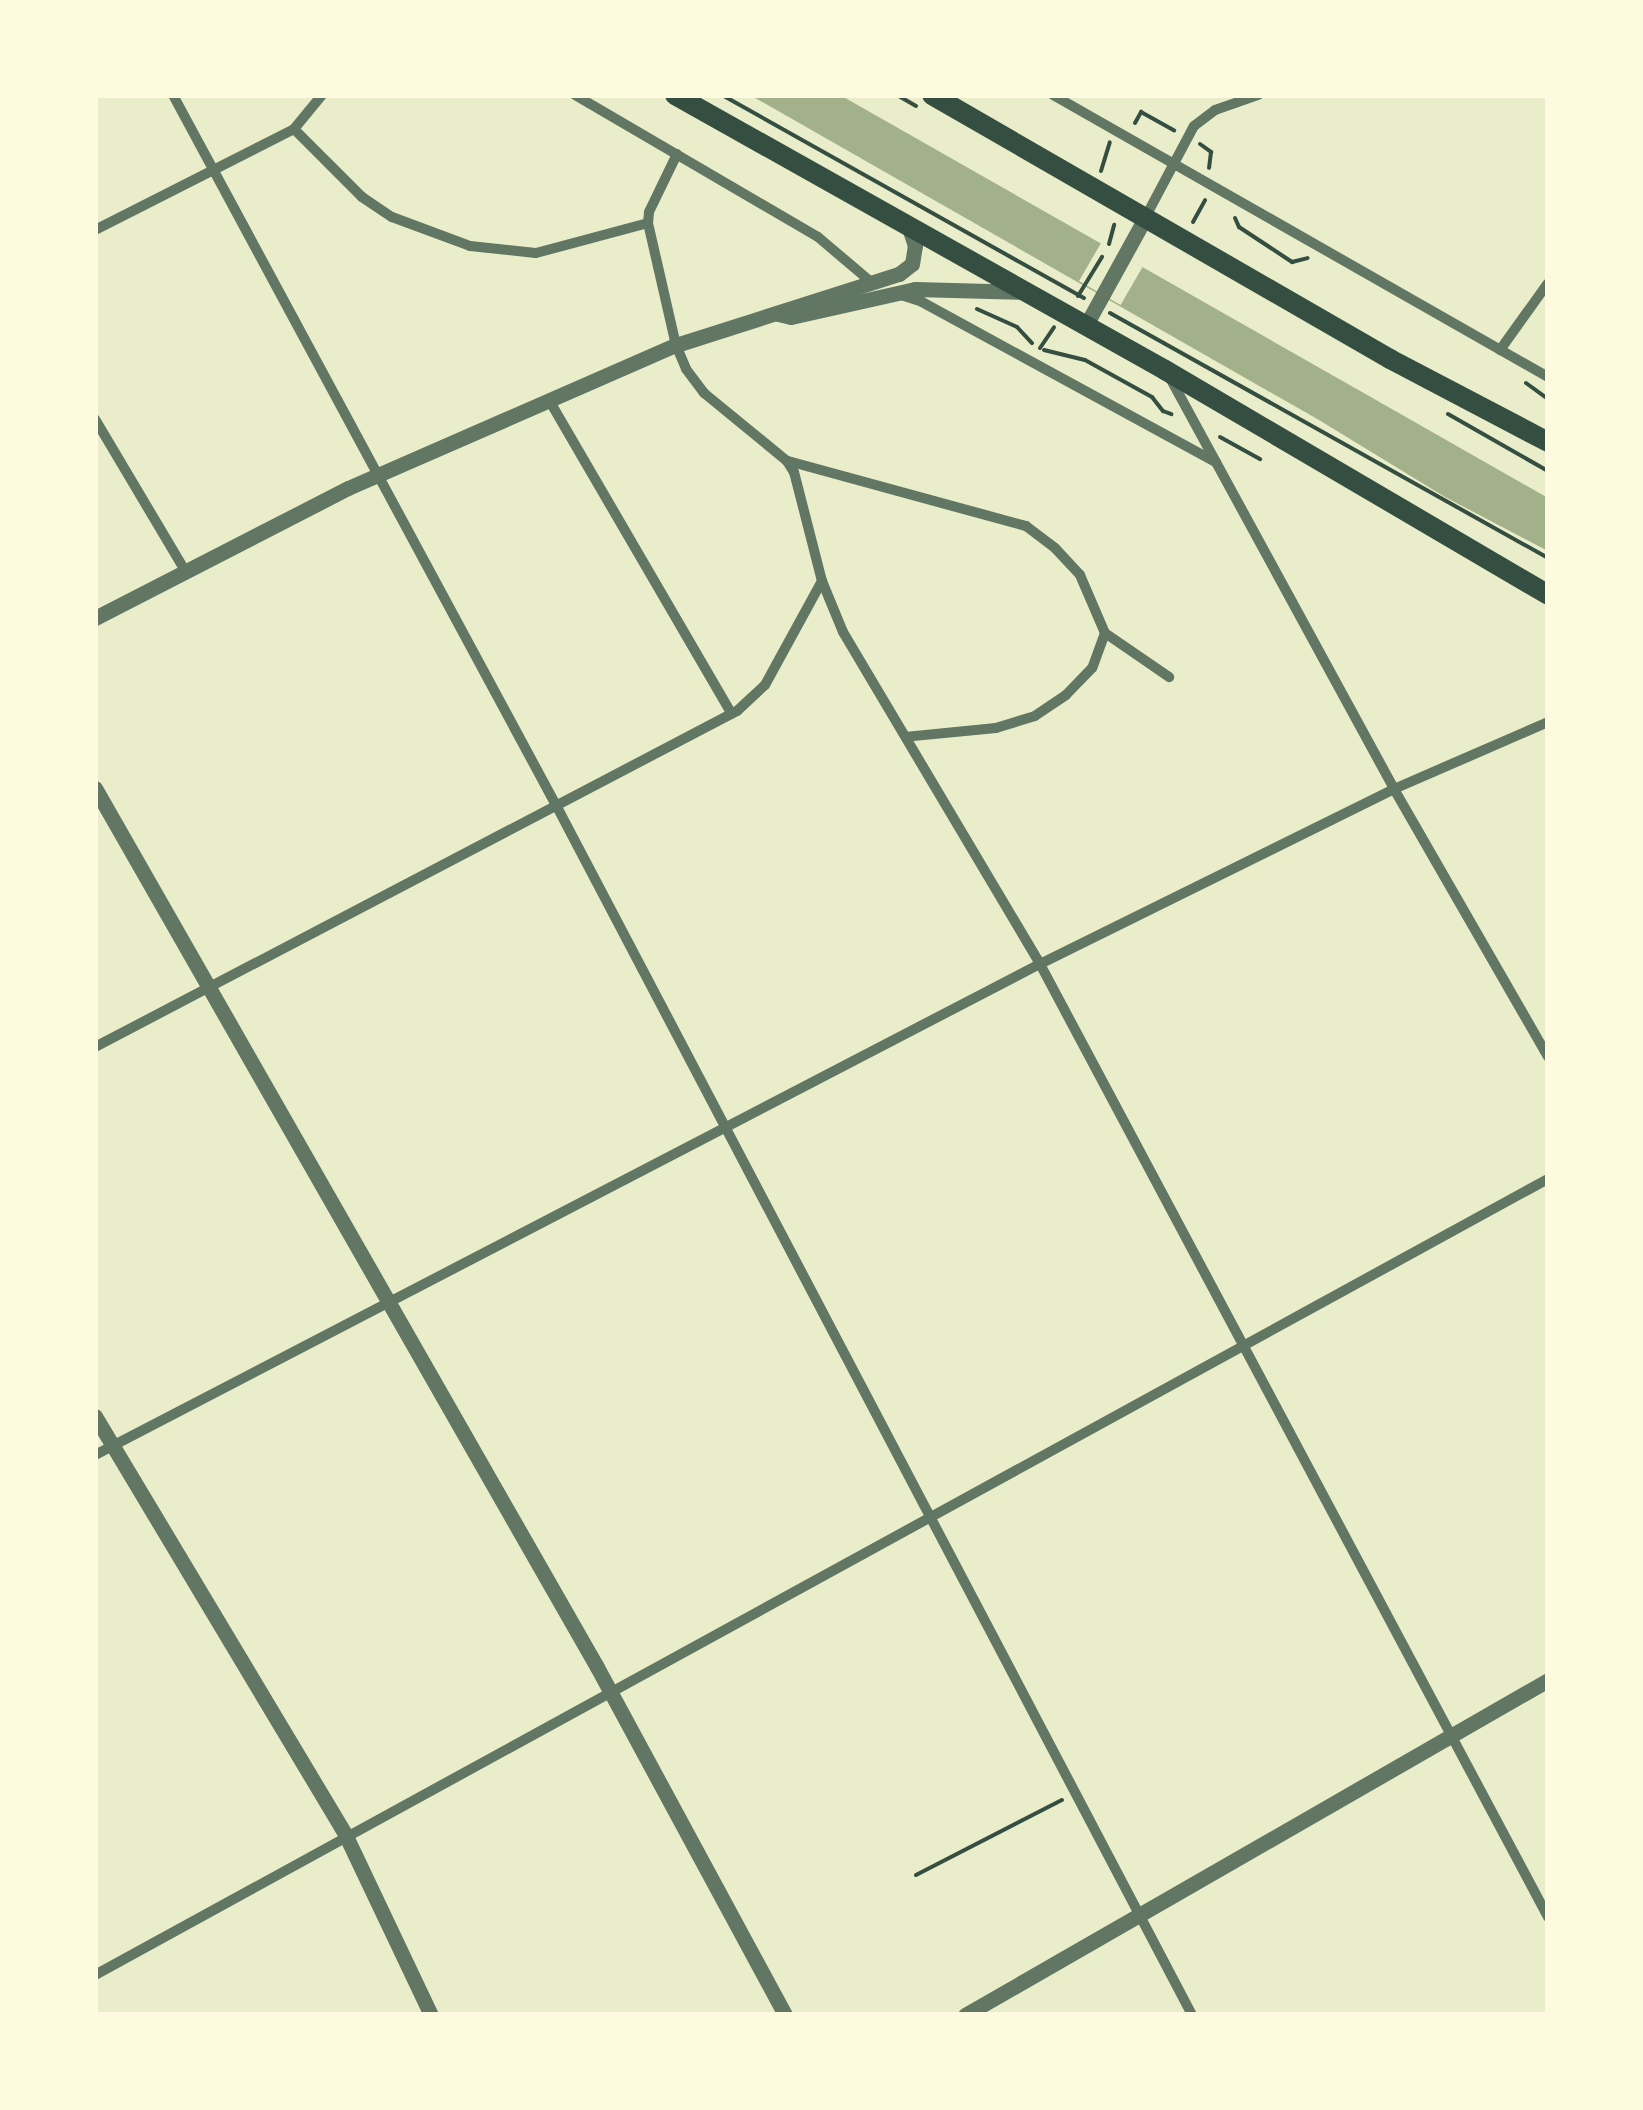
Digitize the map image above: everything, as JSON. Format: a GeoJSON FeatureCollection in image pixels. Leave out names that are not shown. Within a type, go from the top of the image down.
{"type":"FeatureCollection","features":[{"type":"Feature","properties":{"kind":"highway"},"geometry":{"type":"LineString","coordinates":[[675,95],[1165,370],[1548,594]]}},
{"type":"Feature","properties":{"kind":"highway"},"geometry":{"type":"LineString","coordinates":[[932,95],[1390,359],[1548,442]]}},
{"type":"Feature","properties":{"kind":"street"},"geometry":{"type":"LineString","coordinates":[[173,95],[556,805],[1192,2015]]}},
{"type":"Feature","properties":{"kind":"street"},"geometry":{"type":"LineString","coordinates":[[95,230],[294,130],[322,95]]}},
{"type":"Feature","properties":{"kind":"street"},"geometry":{"type":"LineString","coordinates":[[574,95],[826,243],[871,282]]}},
{"type":"Feature","properties":{"kind":"street"},"geometry":{"type":"LineString","coordinates":[[1053,95],[1548,376]]}},
{"type":"Feature","properties":{"kind":"street"},"geometry":{"type":"LineString","coordinates":[[1086,325],[1194,126],[1216,110],[1258,95]]}},
{"type":"Feature","properties":{"kind":"street"},"geometry":{"type":"LineString","coordinates":[[294,130],[362,197],[392,216],[470,246],[536,253],[648,223]]}},
{"type":"Feature","properties":{"kind":"street"},"geometry":{"type":"LineString","coordinates":[[677,154],[648,212],[676,345],[704,393],[787,461],[802,490],[822,581],[843,632],[1040,964],[1246,1344],[1548,1917]]}},
{"type":"Feature","properties":{"kind":"street"},"geometry":{"type":"LineString","coordinates":[[95,618],[377,475],[676,345],[899,274],[912,264],[914,246],[908,225]]}},
{"type":"Feature","properties":{"kind":"street"},"geometry":{"type":"LineString","coordinates":[[1500,350],[1548,283]]}},
{"type":"Feature","properties":{"kind":"street"},"geometry":{"type":"LineString","coordinates":[[778,314],[791,317],[890,292],[1026,292]]}},
{"type":"Feature","properties":{"kind":"street"},"geometry":{"type":"LineString","coordinates":[[890,292],[922,302],[1216,462]]}},
{"type":"Feature","properties":{"kind":"street"},"geometry":{"type":"LineString","coordinates":[[1165,370],[1394,788],[1548,1056]]}},
{"type":"Feature","properties":{"kind":"street"},"geometry":{"type":"LineString","coordinates":[[549,400],[732,714]]}},
{"type":"Feature","properties":{"kind":"street"},"geometry":{"type":"LineString","coordinates":[[95,419],[186,572]]}},
{"type":"Feature","properties":{"kind":"street"},"geometry":{"type":"LineString","coordinates":[[787,461],[1026,526],[1056,548],[1080,575],[1105,633],[1169,677]]}},
{"type":"Feature","properties":{"kind":"street"},"geometry":{"type":"LineString","coordinates":[[95,1047],[732,714],[765,686],[822,581]]}},
{"type":"Feature","properties":{"kind":"street"},"geometry":{"type":"LineString","coordinates":[[905,737],[996,728],[1035,716],[1066,695],[1092,668],[1105,633]]}},
{"type":"Feature","properties":{"kind":"street"},"geometry":{"type":"LineString","coordinates":[[95,1456],[1040,964],[1394,788],[1548,722]]}},
{"type":"Feature","properties":{"kind":"street"},"geometry":{"type":"LineString","coordinates":[[95,788],[391,1301],[785,2015]]}},
{"type":"Feature","properties":{"kind":"street"},"geometry":{"type":"LineString","coordinates":[[95,1974],[1548,1179]]}},
{"type":"Feature","properties":{"kind":"street"},"geometry":{"type":"LineString","coordinates":[[95,1416],[346,1836],[432,2015]]}},
{"type":"Feature","properties":{"kind":"street"},"geometry":{"type":"LineString","coordinates":[[965,2015],[1548,1680]]}},
{"type":"Feature","properties":{"kind":"path"},"geometry":{"type":"LineString","coordinates":[[722,95],[1100,300],[1548,558]]}},
{"type":"Feature","properties":{"kind":"path"},"geometry":{"type":"LineString","coordinates":[[1084,284],[1096,266]]}},
{"type":"Feature","properties":{"kind":"path"},"geometry":{"type":"LineString","coordinates":[[916,1875],[1075,1793]]}},
{"type":"Feature","properties":{"kind":"shaded area"},"geometry":{"type":"Polygon","coordinates":[[[750,95],[840,95],[1548,498],[1548,551],[1445,497],[1319,420],[750,95]]]}},
{"type":"Feature","properties":{"kind":"pier"},"geometry":{"type":"Polygon","coordinates":[[[1101,243],[1143,267],[1121,305],[1079,281],[1101,243]]]}}]}
